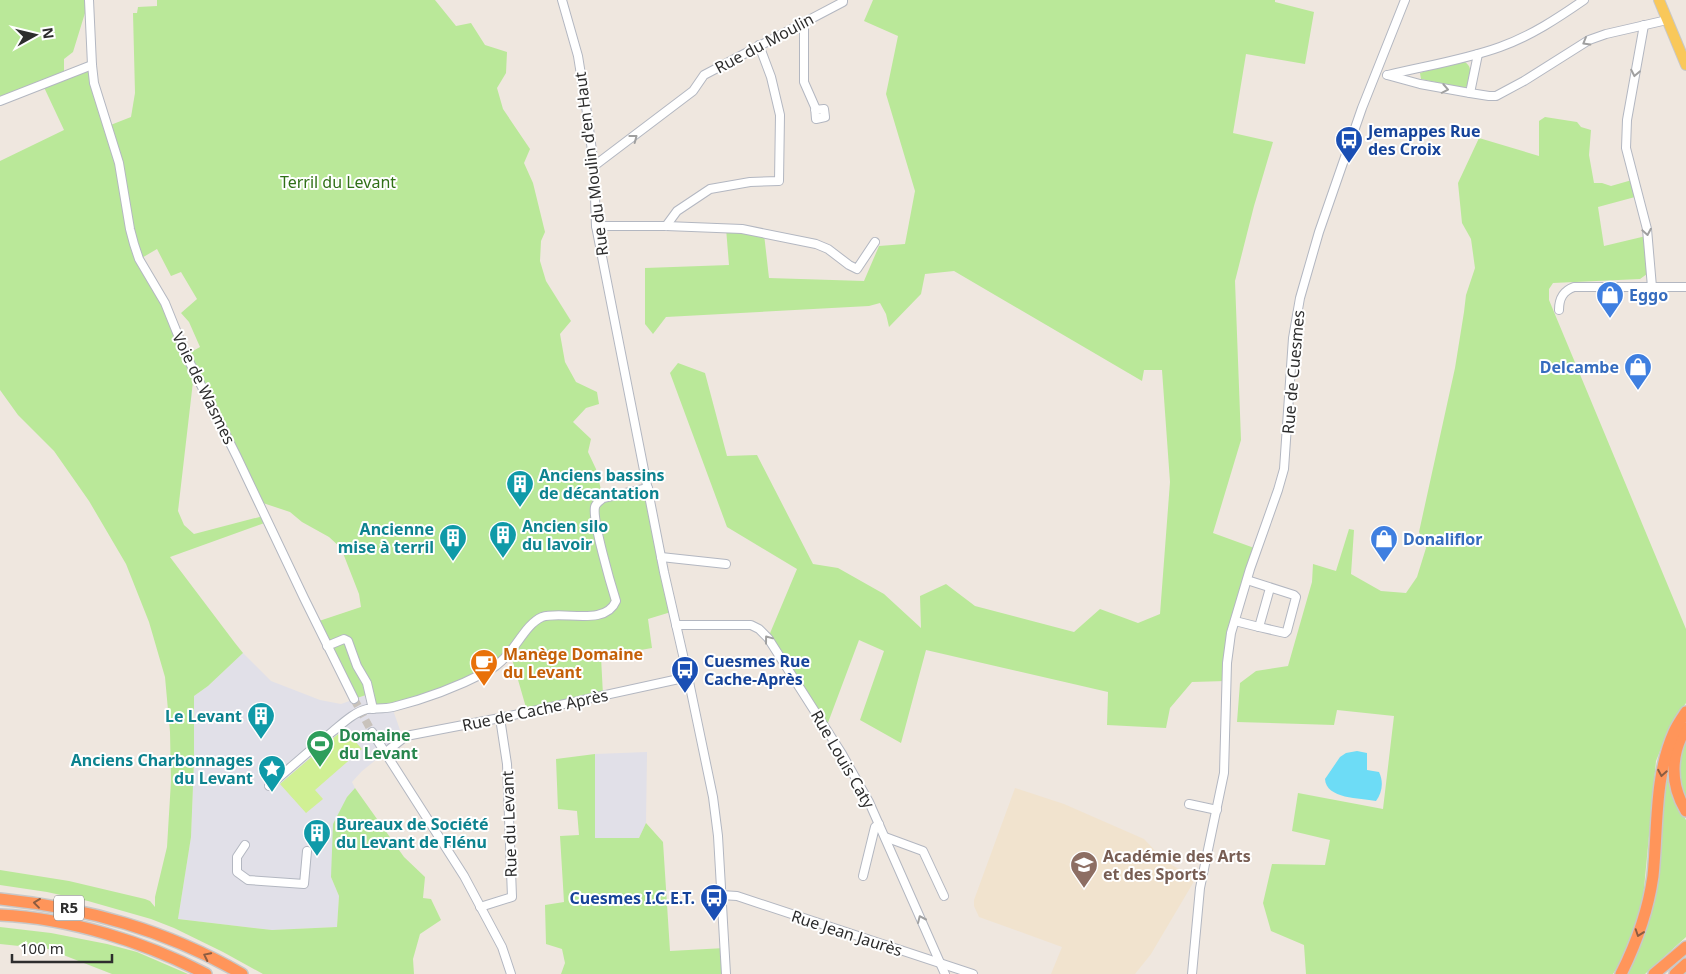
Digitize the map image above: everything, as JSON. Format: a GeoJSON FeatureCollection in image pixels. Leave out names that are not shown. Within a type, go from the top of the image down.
{"type":"FeatureCollection","features":[{"type":"Feature","properties":{"kind":"highway"},"geometry":{"type":"LineString","coordinates":[[1621,974],[1635,946],[1646,915],[1652,877],[1658,792],[1665,755],[1674,730],[1686,712]]}},
{"type":"Feature","properties":{"kind":"highway"},"geometry":{"type":"LineString","coordinates":[[1686,728],[1675,755],[1674,774],[1677,793],[1686,811]]}},
{"type":"Feature","properties":{"kind":"highway","name":"R5"},"geometry":{"type":"LineString","coordinates":[[0,899],[41,903],[136,926],[171,940],[242,974]]}},
{"type":"Feature","properties":{"kind":"highway","name":"R5"},"geometry":{"type":"LineString","coordinates":[[0,915],[71,925],[166,955],[206,974]]}},
{"type":"Feature","properties":{"kind":"highway"},"geometry":{"type":"LineString","coordinates":[[1654,974],[1686,947]]}},
{"type":"Feature","properties":{"kind":"highway"},"geometry":{"type":"LineString","coordinates":[[1675,974],[1686,964]]}},
{"type":"Feature","properties":{"kind":"main road"},"geometry":{"type":"LineString","coordinates":[[1659,0],[1686,66]]}},
{"type":"Feature","properties":{"kind":"street","name":"Voie de Wasmes"},"geometry":{"type":"LineString","coordinates":[[89,0],[92,65],[100,104],[120,163],[130,229],[139,259],[165,303],[186,355],[354,699]]}},
{"type":"Feature","properties":{"kind":"street","name":"Rue du Moulin d'en Haut"},"geometry":{"type":"LineString","coordinates":[[562,0],[578,56],[594,166],[596,226],[661,557],[713,797],[718,836],[726,974]]}},
{"type":"Feature","properties":{"kind":"street","name":"Rue du Moulin"},"geometry":{"type":"LineString","coordinates":[[594,166],[693,91],[704,75],[843,2],[843,0]]}},
{"type":"Feature","properties":{"kind":"street","name":"Rue de Cuesmes"},"geometry":{"type":"LineString","coordinates":[[1192,974],[1200,888],[1224,773],[1227,663],[1231,633],[1246,580],[1284,469],[1293,338],[1300,298],[1319,232],[1362,108],[1405,0]]}},
{"type":"Feature","properties":{"kind":"street"},"geometry":{"type":"LineString","coordinates":[[1387,75],[1478,54],[1526,36],[1547,25],[1584,0]]}},
{"type":"Feature","properties":{"kind":"street"},"geometry":{"type":"LineString","coordinates":[[1376,73],[1420,84],[1496,96],[1524,81],[1589,40],[1606,34],[1667,20]]}},
{"type":"Feature","properties":{"kind":"street"},"geometry":{"type":"LineString","coordinates":[[804,22],[804,82],[815,110]]}},
{"type":"Feature","properties":{"kind":"street"},"geometry":{"type":"LineString","coordinates":[[1644,25],[1627,120],[1626,148],[1647,229],[1652,287]]}},
{"type":"Feature","properties":{"kind":"street"},"geometry":{"type":"LineString","coordinates":[[666,226],[677,211],[710,190],[750,182],[779,181],[780,115],[771,77],[760,45]]}},
{"type":"Feature","properties":{"kind":"street"},"geometry":{"type":"LineString","coordinates":[[1470,93],[1478,54]]}},
{"type":"Feature","properties":{"kind":"street"},"geometry":{"type":"LineString","coordinates":[[0,101],[92,65]]}},
{"type":"Feature","properties":{"kind":"street"},"geometry":{"type":"LineString","coordinates":[[1420,84],[1417,81],[1416,74],[1424,66]]}},
{"type":"Feature","properties":{"kind":"street"},"geometry":{"type":"LineString","coordinates":[[596,226],[666,226],[742,230],[816,244],[828,249],[857,269],[875,242]]}},
{"type":"Feature","properties":{"kind":"street"},"geometry":{"type":"LineString","coordinates":[[1559,310],[1560,298],[1574,287],[1686,287]]}},
{"type":"Feature","properties":{"kind":"street"},"geometry":{"type":"LineString","coordinates":[[269,786],[348,720],[366,710],[392,707],[429,696],[488,671],[508,655],[530,626],[542,617],[560,615],[592,616],[606,612],[616,601],[610,584],[597,527],[595,508],[603,498],[648,488]]}},
{"type":"Feature","properties":{"kind":"street"},"geometry":{"type":"LineString","coordinates":[[661,557],[726,564]]}},
{"type":"Feature","properties":{"kind":"street"},"geometry":{"type":"LineString","coordinates":[[1235,621],[1282,633],[1287,631],[1296,597],[1246,580]]}},
{"type":"Feature","properties":{"kind":"street"},"geometry":{"type":"LineString","coordinates":[[1259,627],[1270,588]]}},
{"type":"Feature","properties":{"kind":"street"},"geometry":{"type":"LineString","coordinates":[[699,625],[705,621],[736,620]]}},
{"type":"Feature","properties":{"kind":"street","name":"Rue Louis Caty"},"geometry":{"type":"LineString","coordinates":[[676,625],[751,625],[759,628],[768,638],[842,754],[869,802],[945,974]]}},
{"type":"Feature","properties":{"kind":"street"},"geometry":{"type":"LineString","coordinates":[[327,646],[344,639],[348,641],[357,666],[367,683],[373,709]]}},
{"type":"Feature","properties":{"kind":"street","name":"Rue de Cache Après"},"geometry":{"type":"LineString","coordinates":[[386,752],[406,736],[500,718],[688,677]]}},
{"type":"Feature","properties":{"kind":"street","name":"Rue du Levant"},"geometry":{"type":"LineString","coordinates":[[480,907],[512,898],[508,764],[500,718]]}},
{"type":"Feature","properties":{"kind":"street"},"geometry":{"type":"LineString","coordinates":[[372,732],[455,860],[502,947],[511,974]]}},
{"type":"Feature","properties":{"kind":"street"},"geometry":{"type":"LineString","coordinates":[[1189,804],[1217,810]]}},
{"type":"Feature","properties":{"kind":"street"},"geometry":{"type":"LineString","coordinates":[[863,876],[875,827],[879,824]]}},
{"type":"Feature","properties":{"kind":"street"},"geometry":{"type":"LineString","coordinates":[[885,837],[923,851],[944,896]]}},
{"type":"Feature","properties":{"kind":"street"},"geometry":{"type":"LineString","coordinates":[[245,845],[237,857],[237,872],[248,880],[304,884],[307,851]]}},
{"type":"Feature","properties":{"kind":"street","name":"Rue Jean Jaurès"},"geometry":{"type":"LineString","coordinates":[[722,895],[737,896],[973,974]]}},
{"type":"Feature","properties":{"kind":"street"},"geometry":{"type":"LineString","coordinates":[[1193,959],[1196,974]]}},
{"type":"Feature","properties":{"kind":"shaded area","name":"Anciens Charbonnages du Levant"},"geometry":{"type":"Polygon","coordinates":[[[243,653],[271,681],[320,700],[341,704],[369,694],[392,707],[400,730],[406,736],[362,771],[352,782],[355,788],[347,797],[331,877],[339,896],[337,927],[272,930],[178,919],[191,837],[194,696],[208,686],[243,653]]]}},
{"type":"Feature","properties":{"kind":"shaded area"},"geometry":{"type":"Polygon","coordinates":[[[647,752],[646,823],[639,838],[595,838],[595,754],[647,752]]]}},
{"type":"Feature","properties":{"kind":"shaded area","name":"Académie des Arts et des Sports"},"geometry":{"type":"Polygon","coordinates":[[[1015,788],[1064,804],[1144,839],[1166,862],[1196,878],[1151,954],[1135,974],[1051,974],[1062,947],[979,917],[974,906],[974,900],[1015,788]]]}},
{"type":"Feature","properties":{"kind":"green space","name":"Terril du Levant"},"geometry":{"type":"Polygon","coordinates":[[[0,0],[89,0],[73,52],[64,59],[64,73],[92,65],[108,126],[131,117],[135,93],[133,13],[137,13],[138,7],[157,6],[157,0],[435,0],[456,26],[471,23],[485,45],[507,52],[506,73],[497,88],[503,109],[530,149],[524,163],[533,183],[545,232],[541,241],[540,261],[546,281],[571,321],[560,334],[565,362],[576,382],[597,392],[599,404],[586,408],[573,422],[591,439],[588,452],[596,469],[603,498],[648,488],[671,612],[648,619],[652,648],[601,657],[603,695],[527,711],[510,652],[465,682],[373,709],[369,694],[354,699],[316,622],[361,607],[359,594],[341,548],[329,537],[302,522],[290,512],[263,503],[194,373],[178,511],[184,525],[194,534],[267,515],[270,521],[170,557],[243,653],[208,686],[194,696],[191,837],[178,919],[272,930],[337,927],[339,896],[331,877],[333,824],[347,797],[355,788],[404,857],[425,877],[423,898],[431,899],[441,920],[420,934],[413,959],[414,974],[263,974],[223,952],[151,919],[88,901],[47,892],[0,885],[0,870],[69,881],[145,899],[150,901],[155,907],[155,897],[167,847],[171,781],[170,732],[165,677],[149,622],[126,564],[89,501],[54,451],[18,415],[0,390],[0,161],[64,130],[42,83],[0,101],[0,0]],[[157,249],[140,259],[186,355],[200,347],[189,322],[181,313],[197,299],[181,272],[171,276],[157,249]]]}},
{"type":"Feature","properties":{"kind":"green space"},"geometry":{"type":"Polygon","coordinates":[[[873,0],[1275,0],[1275,2],[1314,12],[1305,64],[1246,54],[1233,133],[1273,142],[1235,281],[1241,440],[1213,533],[1257,549],[1231,633],[1226,681],[1192,682],[1170,708],[1166,728],[1107,725],[1108,692],[926,650],[901,743],[860,720],[884,651],[859,640],[826,728],[768,638],[797,569],[727,527],[670,373],[678,363],[705,373],[727,456],[757,455],[813,564],[838,568],[884,594],[921,628],[920,596],[946,584],[975,606],[1074,632],[1100,609],[1138,623],[1160,614],[1170,482],[1162,370],[1144,370],[1142,381],[954,271],[925,274],[921,294],[889,327],[886,314],[880,303],[869,306],[666,317],[653,334],[645,324],[645,268],[729,265],[726,228],[764,234],[769,278],[864,281],[879,246],[905,244],[915,191],[886,94],[898,36],[864,21],[873,0]]]}},
{"type":"Feature","properties":{"kind":"green space"},"geometry":{"type":"Polygon","coordinates":[[[1465,62],[1468,64],[1470,73],[1467,86],[1464,88],[1421,79],[1420,73],[1465,62]]]}},
{"type":"Feature","properties":{"kind":"green space"},"geometry":{"type":"Polygon","coordinates":[[[1545,117],[1577,122],[1581,127],[1591,130],[1589,155],[1594,183],[1611,186],[1632,180],[1635,197],[1598,207],[1604,246],[1646,236],[1647,274],[1640,279],[1553,283],[1549,289],[1549,300],[1686,629],[1686,703],[1670,726],[1656,761],[1643,899],[1635,929],[1626,953],[1613,974],[1306,974],[1304,945],[1271,931],[1263,903],[1272,864],[1325,865],[1330,840],[1292,831],[1298,793],[1383,809],[1394,716],[1337,710],[1334,725],[1237,722],[1240,683],[1256,671],[1288,666],[1312,582],[1313,564],[1336,571],[1349,529],[1354,530],[1351,574],[1381,591],[1406,593],[1417,577],[1426,548],[1419,532],[1455,368],[1466,295],[1475,268],[1471,239],[1462,223],[1458,183],[1479,138],[1539,156],[1539,121],[1545,117]]]}},
{"type":"Feature","properties":{"kind":"green space","name":"Domaine du Levant"},"geometry":{"type":"Polygon","coordinates":[[[344,729],[362,749],[315,790],[323,799],[306,813],[280,784],[344,729]]]}},
{"type":"Feature","properties":{"kind":"green space"},"geometry":{"type":"Polygon","coordinates":[[[1686,736],[1686,804],[1678,767],[1686,736]]]}},
{"type":"Feature","properties":{"kind":"green space"},"geometry":{"type":"Polygon","coordinates":[[[1669,750],[1676,803],[1686,820],[1686,937],[1645,974],[1624,974],[1645,930],[1669,750]]]}},
{"type":"Feature","properties":{"kind":"green space"},"geometry":{"type":"Polygon","coordinates":[[[595,754],[595,838],[639,838],[646,823],[663,842],[670,951],[725,948],[726,974],[561,974],[565,963],[562,949],[546,944],[545,905],[564,902],[560,836],[579,835],[577,811],[558,809],[556,759],[595,754]]]}},
{"type":"Feature","properties":{"kind":"green space"},"geometry":{"type":"Polygon","coordinates":[[[0,927],[51,933],[107,944],[137,952],[188,974],[112,974],[48,949],[0,944],[0,927]]]}},
{"type":"Feature","properties":{"kind":"water"},"geometry":{"type":"Polygon","coordinates":[[[1357,751],[1367,753],[1367,770],[1379,772],[1381,776],[1382,787],[1376,801],[1337,794],[1327,786],[1325,779],[1340,757],[1346,753],[1357,751]]]}},
{"type":"Feature","properties":{"kind":"tunnel"},"geometry":{"type":"LineString","coordinates":[[354,699],[372,732]]}},
{"type":"Feature","properties":{"kind":"place","name":"Jemappes Rue des Croix"},"geometry":{"type":"Point","coordinates":[1349,164]}},
{"type":"Feature","properties":{"kind":"place","name":"Eggo"},"geometry":{"type":"Point","coordinates":[1610,319]}},
{"type":"Feature","properties":{"kind":"place","name":"Delcambe"},"geometry":{"type":"Point","coordinates":[1638,391]}},
{"type":"Feature","properties":{"kind":"place","name":"Anciens bassins de décantation"},"geometry":{"type":"Point","coordinates":[520,508]}},
{"type":"Feature","properties":{"kind":"place","name":"Ancien silo du lavoir"},"geometry":{"type":"Point","coordinates":[503,559]}},
{"type":"Feature","properties":{"kind":"place","name":"Ancienne mise à terril"},"geometry":{"type":"Point","coordinates":[453,562]}},
{"type":"Feature","properties":{"kind":"place","name":"Donaliflor"},"geometry":{"type":"Point","coordinates":[1384,563]}},
{"type":"Feature","properties":{"kind":"place","name":"Manège Domaine du Levant"},"geometry":{"type":"Point","coordinates":[484,687]}},
{"type":"Feature","properties":{"kind":"place","name":"Cuesmes Rue Cache-Après"},"geometry":{"type":"Point","coordinates":[685,694]}},
{"type":"Feature","properties":{"kind":"place","name":"Le Levant"},"geometry":{"type":"Point","coordinates":[261,740]}},
{"type":"Feature","properties":{"kind":"place","name":"Domaine du Levant"},"geometry":{"type":"Point","coordinates":[320,768]}},
{"type":"Feature","properties":{"kind":"place","name":"Anciens Charbonnages du Levant"},"geometry":{"type":"Point","coordinates":[272,793]}},
{"type":"Feature","properties":{"kind":"place","name":"Bureaux de Société du Levant de Flénu"},"geometry":{"type":"Point","coordinates":[317,857]}},
{"type":"Feature","properties":{"kind":"place","name":"Académie des Arts et des Sports"},"geometry":{"type":"Point","coordinates":[1084,889]}},
{"type":"Feature","properties":{"kind":"place","name":"Cuesmes I.C.E.T."},"geometry":{"type":"Point","coordinates":[714,922]}}]}
